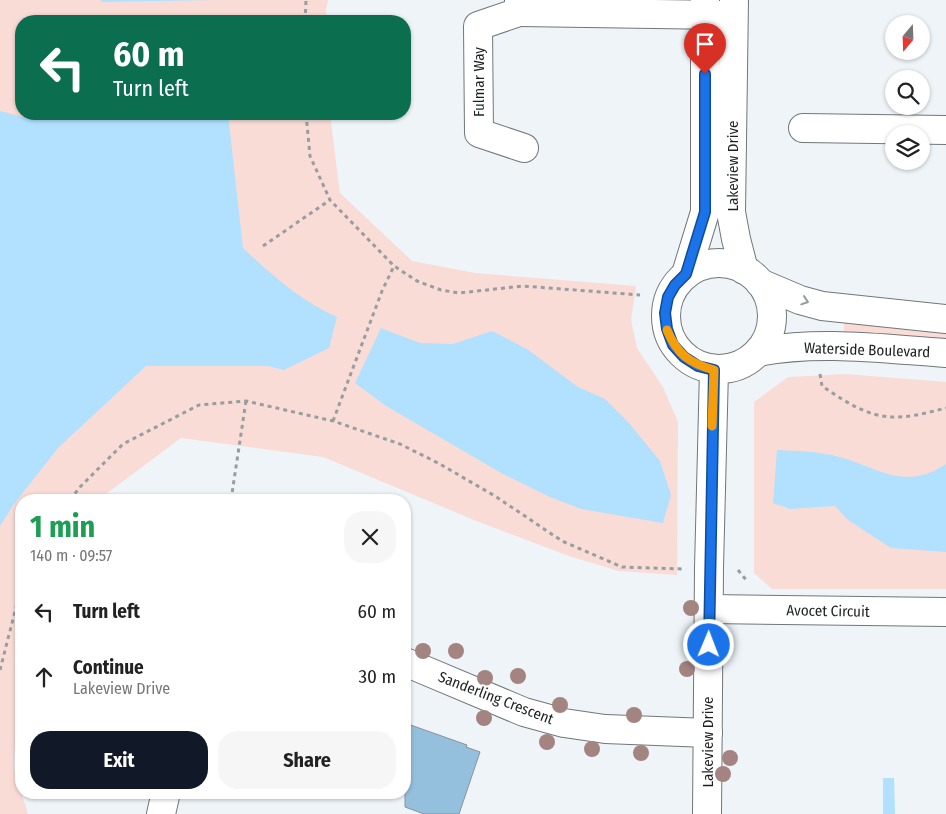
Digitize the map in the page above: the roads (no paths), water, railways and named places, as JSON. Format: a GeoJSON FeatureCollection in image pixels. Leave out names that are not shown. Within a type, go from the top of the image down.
{"type":"FeatureCollection","features":[{"type":"Feature","properties":{"kind":"street","name":"Fulmar Way"},"geometry":{"type":"LineString","coordinates":[[524,148],[479,133],[478,26],[519,6],[734,8]]}},
{"type":"Feature","properties":{"kind":"street","name":"Lakeview Drive"},"geometry":{"type":"LineString","coordinates":[[686,274],[705,212],[706,7]]}},
{"type":"Feature","properties":{"kind":"street","name":"Lakeview Drive"},"geometry":{"type":"LineString","coordinates":[[734,8],[731,212],[736,239],[752,276]]}},
{"type":"Feature","properties":{"kind":"street"},"geometry":{"type":"LineString","coordinates":[[803,128],[946,130]]}},
{"type":"Feature","properties":{"kind":"street"},"geometry":{"type":"LineString","coordinates":[[752,276],[770,302],[772,323],[765,344],[746,362],[730,368],[714,370],[698,366],[684,357],[673,345],[667,329],[665,313],[668,297],[675,285],[686,274],[699,267],[714,263],[730,265],[752,276],[800,300],[822,306],[946,319]]}},
{"type":"Feature","properties":{"kind":"street","name":"Waterside Boulevard"},"geometry":{"type":"LineString","coordinates":[[758,352],[818,346],[946,353]]}},
{"type":"Feature","properties":{"kind":"street","name":"Lakeview Drive"},"geometry":{"type":"LineString","coordinates":[[707,814],[709,564],[714,370]]}},
{"type":"Feature","properties":{"kind":"street","name":"Avocet Circuit"},"geometry":{"type":"LineString","coordinates":[[709,609],[946,612]]}},
{"type":"Feature","properties":{"kind":"street","name":"Sanderling Crescent"},"geometry":{"type":"LineString","coordinates":[[411,665],[524,712],[564,724],[605,729],[708,733]]}},
{"type":"Feature","properties":{"kind":"street"},"geometry":{"type":"LineString","coordinates":[[161,814],[164,799]]}},
{"type":"Feature","properties":{"kind":"water"},"geometry":{"type":"Polygon","coordinates":[[[102,0],[215,0],[101,2],[102,0]]]}},
{"type":"Feature","properties":{"kind":"water"},"geometry":{"type":"Polygon","coordinates":[[[0,111],[15,115],[15,120],[229,120],[243,248],[299,295],[337,317],[329,348],[284,370],[268,366],[146,366],[58,448],[22,494],[15,494],[15,503],[0,526],[0,111]]]}},
{"type":"Feature","properties":{"kind":"water"},"geometry":{"type":"Polygon","coordinates":[[[381,328],[420,343],[453,344],[492,331],[527,349],[578,387],[605,399],[629,423],[660,461],[671,495],[663,523],[581,509],[550,497],[503,474],[386,406],[355,383],[381,328]]]}},
{"type":"Feature","properties":{"kind":"water"},"geometry":{"type":"Polygon","coordinates":[[[777,450],[826,454],[900,476],[929,473],[946,464],[946,552],[891,548],[848,520],[835,506],[790,509],[773,503],[777,450]]]}},
{"type":"Feature","properties":{"kind":"water"},"geometry":{"type":"Polygon","coordinates":[[[883,778],[894,778],[895,814],[883,814],[883,778]]]}}]}
